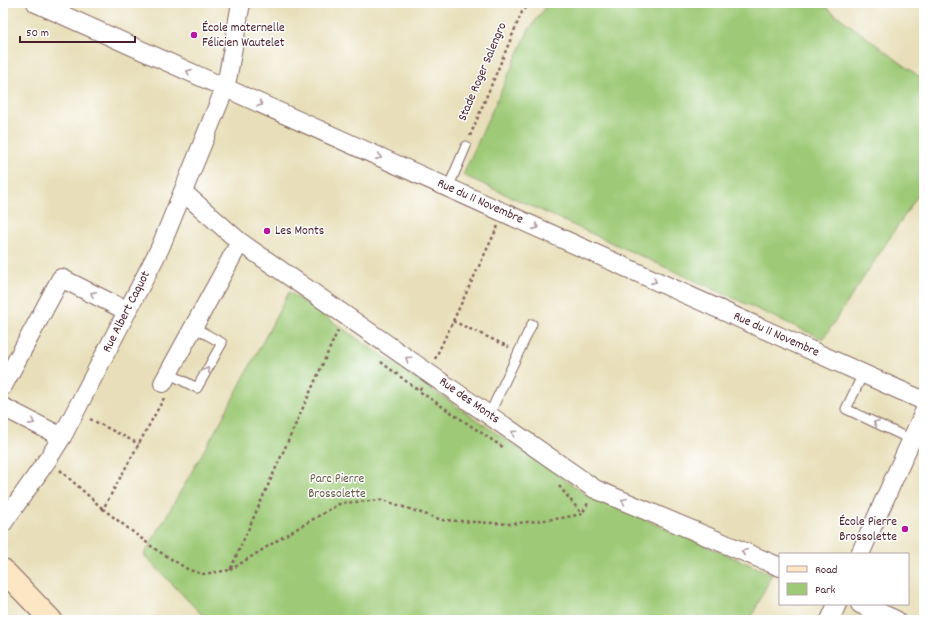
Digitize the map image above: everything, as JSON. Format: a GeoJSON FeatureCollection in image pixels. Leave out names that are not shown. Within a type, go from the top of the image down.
{"type":"FeatureCollection","features":[{"type":"Feature","properties":{"kind":"street","name":"Rue du 11 Novembre"},"geometry":{"type":"LineString","coordinates":[[36,3],[924,401]]}},
{"type":"Feature","properties":{"kind":"street","name":"Rue Albert Caquot"},"geometry":{"type":"LineString","coordinates":[[3,523],[62,437],[160,248],[225,88],[241,3]]}},
{"type":"Feature","properties":{"kind":"street","name":"Rue des Monts"},"geometry":{"type":"LineString","coordinates":[[183,192],[240,242],[595,489],[779,567]]}},
{"type":"Feature","properties":{"kind":"street"},"geometry":{"type":"LineString","coordinates":[[165,378],[240,242]]}},
{"type":"Feature","properties":{"kind":"street"},"geometry":{"type":"LineString","coordinates":[[3,386],[61,278],[127,311]]}},
{"type":"Feature","properties":{"kind":"street"},"geometry":{"type":"LineString","coordinates":[[3,407],[62,437]]}},
{"type":"Feature","properties":{"kind":"street"},"geometry":{"type":"LineString","coordinates":[[860,553],[924,412]]}},
{"type":"Feature","properties":{"kind":"street"},"geometry":{"type":"LineString","coordinates":[[3,570],[51,620]]}},
{"type":"Feature","properties":{"kind":"street"},"geometry":{"type":"LineString","coordinates":[[830,620],[837,605]]}},
{"type":"Feature","properties":{"kind":"street"},"geometry":{"type":"LineString","coordinates":[[862,605],[896,620]]}},
{"type":"Feature","properties":{"kind":"lane"},"geometry":{"type":"LineString","coordinates":[[448,188],[464,150]]}},
{"type":"Feature","properties":{"kind":"lane"},"geometry":{"type":"LineString","coordinates":[[489,415],[532,324]]}},
{"type":"Feature","properties":{"kind":"lane"},"geometry":{"type":"LineString","coordinates":[[165,378],[197,388],[222,343],[193,327]]}},
{"type":"Feature","properties":{"kind":"lane"},"geometry":{"type":"LineString","coordinates":[[863,374],[846,409],[912,440]]}},
{"type":"Feature","properties":{"kind":"path","name":"Stade Roger Salengro"},"geometry":{"type":"LineString","coordinates":[[464,150],[522,12],[531,3]]}},
{"type":"Feature","properties":{"kind":"path"},"geometry":{"type":"LineString","coordinates":[[504,213],[429,373],[419,390],[505,449]]}},
{"type":"Feature","properties":{"kind":"path"},"geometry":{"type":"LineString","coordinates":[[453,321],[518,352]]}},
{"type":"Feature","properties":{"kind":"path"},"geometry":{"type":"LineString","coordinates":[[230,570],[338,330]]}},
{"type":"Feature","properties":{"kind":"path"},"geometry":{"type":"LineString","coordinates":[[75,411],[139,444]]}},
{"type":"Feature","properties":{"kind":"path"},"geometry":{"type":"LineString","coordinates":[[48,459],[103,509],[155,549],[189,570],[203,574],[230,570],[341,503],[382,500],[442,520],[510,524],[562,518],[582,514]]}},
{"type":"Feature","properties":{"kind":"path"},"geometry":{"type":"LineString","coordinates":[[558,484],[582,514]]}},
{"type":"Feature","properties":{"kind":"path"},"geometry":{"type":"LineString","coordinates":[[103,509],[116,486]]}},
{"type":"Feature","properties":{"kind":"path"},"geometry":{"type":"LineString","coordinates":[[582,514],[595,489]]}},
{"type":"Feature","properties":{"kind":"green space"},"geometry":{"type":"Polygon","coordinates":[[[549,3],[820,3],[924,80],[924,186],[823,339],[463,175],[529,29],[549,3]]]}},
{"type":"Feature","properties":{"kind":"green space","name":"Parc Pierre Brossolette"},"geometry":{"type":"Polygon","coordinates":[[[289,292],[587,495],[772,574],[750,620],[207,620],[144,555],[222,419],[289,292]]]}},
{"type":"Feature","properties":{"kind":"place","name":"École maternelle Félicien Wautelet"},"geometry":{"type":"Point","coordinates":[194,35]}},
{"type":"Feature","properties":{"kind":"place","name":"Les Monts"},"geometry":{"type":"Point","coordinates":[267,231]}},
{"type":"Feature","properties":{"kind":"place","name":"École Pierre Brossolette"},"geometry":{"type":"Point","coordinates":[905,529]}}]}
